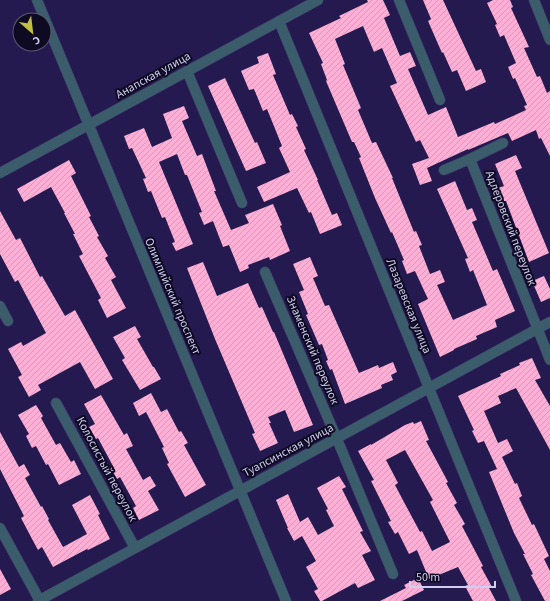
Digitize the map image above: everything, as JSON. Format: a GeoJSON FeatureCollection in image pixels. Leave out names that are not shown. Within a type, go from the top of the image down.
{"type":"FeatureCollection","features":[{"type":"Feature","properties":{"kind":"street","name":"Олимпийский проспект"},"geometry":{"type":"LineString","coordinates":[[37,0],[286,601]]}},
{"type":"Feature","properties":{"kind":"street","name":"Анапская улица"},"geometry":{"type":"LineString","coordinates":[[0,173],[318,0]]}},
{"type":"Feature","properties":{"kind":"street"},"geometry":{"type":"LineString","coordinates":[[399,0],[440,100]]}},
{"type":"Feature","properties":{"kind":"street"},"geometry":{"type":"LineString","coordinates":[[534,0],[550,40]]}},
{"type":"Feature","properties":{"kind":"street","name":"Лазаревская улица"},"geometry":{"type":"LineString","coordinates":[[279,21],[516,601]]}},
{"type":"Feature","properties":{"kind":"street"},"geometry":{"type":"LineString","coordinates":[[187,71],[242,203]]}},
{"type":"Feature","properties":{"kind":"street"},"geometry":{"type":"LineString","coordinates":[[444,170],[503,143]]}},
{"type":"Feature","properties":{"kind":"street","name":"Адлеровский переулок"},"geometry":{"type":"LineString","coordinates":[[470,159],[550,360]]}},
{"type":"Feature","properties":{"kind":"street","name":"Знаменский переулок"},"geometry":{"type":"LineString","coordinates":[[265,272],[393,574]]}},
{"type":"Feature","properties":{"kind":"street"},"geometry":{"type":"LineString","coordinates":[[0,306],[8,321]]}},
{"type":"Feature","properties":{"kind":"street","name":"Туапсинская улица"},"geometry":{"type":"LineString","coordinates":[[39,601],[550,322]]}},
{"type":"Feature","properties":{"kind":"street","name":"Колосистый переулок"},"geometry":{"type":"LineString","coordinates":[[56,403],[135,548]]}},
{"type":"Feature","properties":{"kind":"street"},"geometry":{"type":"LineString","coordinates":[[0,528],[39,601]]}},
{"type":"Feature","properties":{"kind":"building"},"geometry":{"type":"Polygon","coordinates":[[[367,0],[383,0],[390,15],[384,18],[400,56],[410,52],[416,66],[408,69],[428,115],[446,107],[458,137],[494,122],[495,124],[526,110],[524,106],[527,105],[515,78],[513,79],[508,67],[516,63],[504,35],[500,37],[495,25],[497,24],[487,3],[493,0],[510,0],[513,7],[511,8],[529,47],[524,48],[537,77],[540,76],[547,93],[550,91],[550,156],[541,138],[539,139],[536,130],[512,141],[508,133],[427,168],[432,181],[420,185],[412,164],[429,158],[420,140],[416,142],[390,86],[397,83],[382,48],[374,52],[363,26],[335,39],[345,64],[343,65],[361,108],[358,110],[372,143],[376,142],[393,178],[414,232],[416,231],[422,245],[419,246],[430,274],[440,270],[445,282],[437,285],[453,320],[487,305],[473,270],[470,272],[465,259],[468,258],[437,189],[455,181],[467,210],[472,208],[477,220],[472,222],[493,271],[497,269],[515,311],[495,320],[497,327],[476,336],[477,339],[440,357],[418,304],[428,299],[415,271],[407,274],[402,261],[404,260],[375,198],[359,158],[361,157],[354,142],[352,142],[326,81],[327,80],[321,64],[323,63],[309,33],[341,18],[339,16],[368,2],[367,0]]]}},
{"type":"Feature","properties":{"kind":"building"},"geometry":{"type":"Polygon","coordinates":[[[423,0],[443,0],[476,71],[481,69],[486,82],[466,91],[457,70],[452,72],[443,52],[442,53],[428,21],[431,19],[423,0]]]}},
{"type":"Feature","properties":{"kind":"building"},"geometry":{"type":"Polygon","coordinates":[[[268,53],[276,74],[273,75],[290,115],[292,114],[298,126],[296,127],[306,149],[304,150],[332,215],[337,213],[342,225],[320,234],[311,212],[309,213],[297,188],[264,202],[257,187],[290,172],[279,148],[282,146],[267,109],[263,111],[254,89],[249,90],[241,71],[259,63],[257,57],[268,53]]]}},
{"type":"Feature","properties":{"kind":"building"},"geometry":{"type":"Polygon","coordinates":[[[225,78],[255,143],[257,142],[266,163],[246,171],[208,86],[225,78]]]}},
{"type":"Feature","properties":{"kind":"building"},"geometry":{"type":"Polygon","coordinates":[[[184,106],[189,118],[182,121],[197,156],[202,154],[216,191],[214,191],[231,230],[249,223],[245,215],[273,204],[282,225],[280,226],[290,251],[270,260],[269,257],[248,265],[249,268],[240,272],[229,245],[223,247],[213,221],[204,225],[199,213],[202,212],[177,154],[159,162],[193,244],[176,251],[172,243],[175,242],[165,217],[162,218],[151,191],[148,192],[143,179],[146,178],[132,148],[129,149],[124,136],[144,128],[152,147],[172,138],[163,114],[184,106]]]}},
{"type":"Feature","properties":{"kind":"building"},"geometry":{"type":"Polygon","coordinates":[[[516,155],[522,168],[515,171],[549,253],[529,262],[506,201],[504,201],[498,188],[504,186],[495,164],[516,155]]]}},
{"type":"Feature","properties":{"kind":"building"},"geometry":{"type":"Polygon","coordinates":[[[69,160],[76,173],[71,176],[91,216],[89,217],[99,236],[97,237],[108,256],[105,258],[116,277],[111,280],[126,308],[107,318],[98,300],[101,298],[79,256],[83,254],[73,234],[75,234],[51,187],[24,202],[17,189],[69,160]]]}},
{"type":"Feature","properties":{"kind":"building"},"geometry":{"type":"Polygon","coordinates":[[[0,211],[16,240],[20,238],[40,277],[42,276],[65,316],[75,310],[113,379],[95,389],[80,362],[38,385],[41,390],[29,397],[18,377],[22,375],[8,349],[21,342],[23,346],[46,333],[18,280],[15,282],[0,254],[0,211]]]}},
{"type":"Feature","properties":{"kind":"building"},"geometry":{"type":"Polygon","coordinates":[[[310,257],[318,276],[313,278],[325,306],[329,305],[359,373],[378,365],[379,368],[393,362],[397,372],[391,375],[393,380],[381,385],[382,388],[345,404],[332,369],[330,370],[326,361],[328,360],[322,344],[319,345],[306,315],[308,314],[299,292],[304,290],[293,264],[310,257]]]}},
{"type":"Feature","properties":{"kind":"building"},"geometry":{"type":"Polygon","coordinates":[[[203,262],[217,296],[248,283],[259,308],[262,307],[274,332],[313,425],[294,432],[285,410],[268,417],[271,423],[269,423],[278,443],[260,451],[252,434],[255,433],[187,268],[203,262]]]}},
{"type":"Feature","properties":{"kind":"building"},"geometry":{"type":"Polygon","coordinates":[[[544,276],[550,289],[550,298],[541,302],[532,281],[544,276]]]}},
{"type":"Feature","properties":{"kind":"building"},"geometry":{"type":"Polygon","coordinates":[[[135,326],[141,337],[137,339],[161,379],[140,390],[122,360],[125,358],[113,337],[135,326]]]}},
{"type":"Feature","properties":{"kind":"building"},"geometry":{"type":"Polygon","coordinates":[[[532,358],[541,378],[535,380],[550,406],[550,450],[516,388],[498,396],[501,403],[484,411],[498,443],[507,439],[513,451],[502,457],[515,484],[517,483],[522,496],[519,498],[532,525],[534,524],[549,556],[544,559],[550,571],[550,601],[545,601],[531,575],[533,574],[523,554],[525,554],[514,533],[489,472],[497,469],[484,441],[478,443],[472,431],[474,430],[458,396],[501,376],[500,374],[520,365],[519,363],[532,358]]]}},
{"type":"Feature","properties":{"kind":"building"},"geometry":{"type":"Polygon","coordinates":[[[151,393],[161,412],[167,409],[179,432],[181,431],[188,443],[184,445],[206,485],[185,497],[167,464],[169,463],[162,448],[164,447],[146,412],[139,416],[133,403],[151,393]]]}},
{"type":"Feature","properties":{"kind":"building"},"geometry":{"type":"Polygon","coordinates":[[[101,395],[124,435],[127,433],[133,446],[126,449],[143,480],[150,476],[156,486],[148,491],[159,510],[139,520],[133,508],[136,506],[120,477],[117,479],[110,467],[113,466],[98,438],[96,439],[89,427],[95,424],[84,404],[101,395]]]}},
{"type":"Feature","properties":{"kind":"building"},"geometry":{"type":"Polygon","coordinates":[[[36,405],[43,416],[41,418],[56,445],[60,443],[71,462],[74,460],[81,474],[59,485],[36,446],[32,448],[26,436],[29,434],[18,415],[36,405]]]}},
{"type":"Feature","properties":{"kind":"building"},"geometry":{"type":"Polygon","coordinates":[[[421,421],[429,440],[426,441],[448,482],[446,483],[457,503],[454,505],[465,524],[462,526],[483,566],[481,567],[492,587],[489,588],[496,601],[473,601],[465,586],[468,585],[458,567],[429,579],[417,550],[409,554],[398,532],[395,534],[388,522],[391,521],[371,481],[374,480],[358,451],[405,425],[413,422],[414,424],[421,421]],[[405,450],[386,460],[398,483],[395,485],[432,551],[450,542],[430,502],[433,500],[405,450]]]}},
{"type":"Feature","properties":{"kind":"building"},"geometry":{"type":"Polygon","coordinates":[[[0,432],[19,467],[24,464],[30,475],[25,478],[41,507],[42,506],[63,547],[87,534],[72,505],[90,495],[100,514],[98,515],[110,539],[53,567],[42,547],[38,550],[21,518],[24,516],[0,469],[0,432]]]}},
{"type":"Feature","properties":{"kind":"building"},"geometry":{"type":"Polygon","coordinates":[[[339,476],[346,487],[342,489],[363,531],[360,532],[371,551],[362,555],[375,580],[358,588],[355,583],[320,601],[314,591],[318,589],[306,567],[316,561],[302,536],[294,541],[276,500],[288,494],[300,522],[308,517],[318,535],[334,526],[326,510],[328,509],[317,488],[339,476]]]}},
{"type":"Feature","properties":{"kind":"building"},"geometry":{"type":"Polygon","coordinates":[[[0,569],[11,589],[0,595],[0,569]]]}},
{"type":"Feature","properties":{"kind":"building"},"geometry":{"type":"Polygon","coordinates":[[[418,578],[424,590],[402,601],[380,601],[406,588],[404,585],[418,578]]]}}]}
